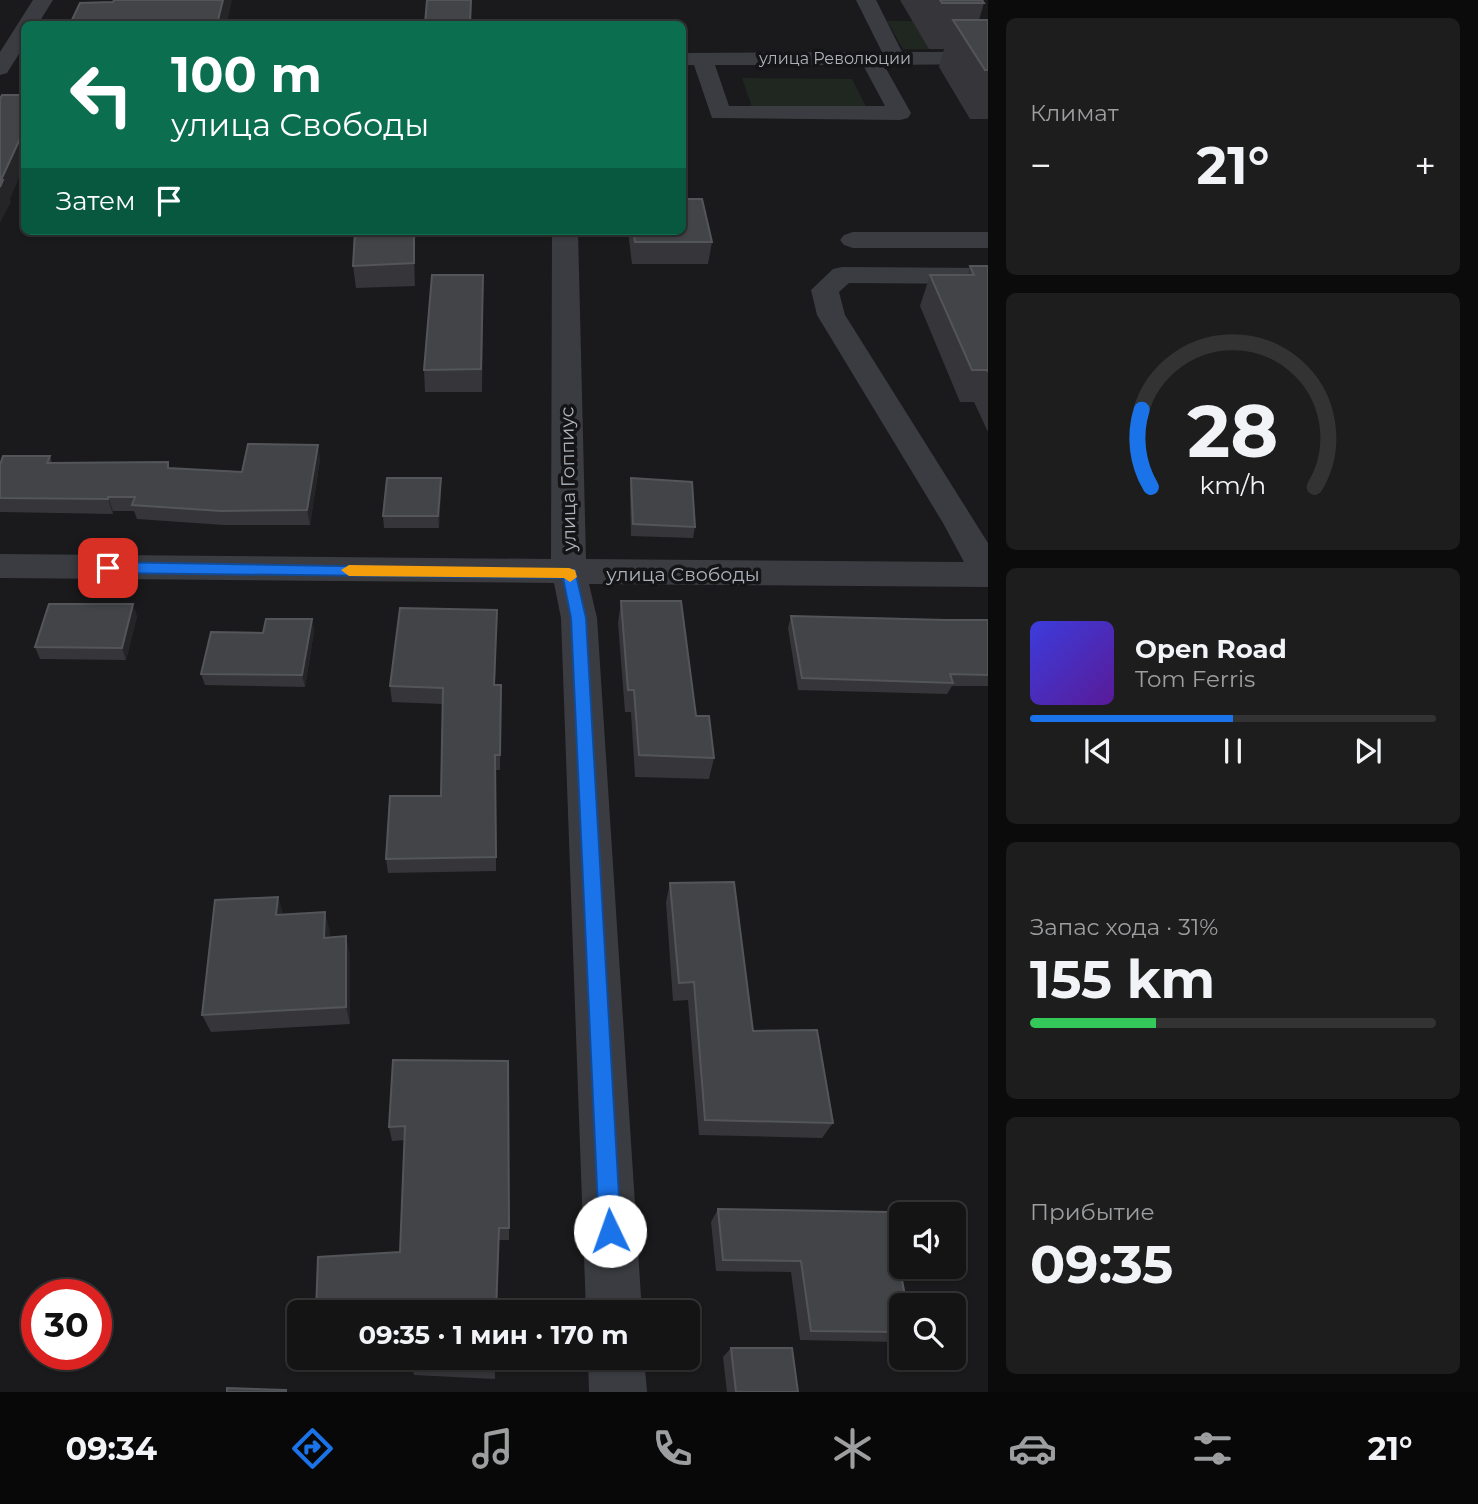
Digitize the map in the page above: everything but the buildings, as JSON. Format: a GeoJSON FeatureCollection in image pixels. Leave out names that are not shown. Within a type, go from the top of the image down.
{"type":"FeatureCollection","features":[{"type":"Feature","properties":{"kind":"street"},"geometry":{"type":"LineString","coordinates":[[30,21],[43,0]]}},
{"type":"Feature","properties":{"kind":"street"},"geometry":{"type":"LineString","coordinates":[[866,0],[895,58]]}},
{"type":"Feature","properties":{"kind":"street"},"geometry":{"type":"LineString","coordinates":[[8,62],[21,36]]}},
{"type":"Feature","properties":{"kind":"street"},"geometry":{"type":"LineString","coordinates":[[693,59],[720,113],[900,113],[870,58]]}},
{"type":"Feature","properties":{"kind":"street","name":"улица Революции"},"geometry":{"type":"LineString","coordinates":[[693,59],[988,58]]}},
{"type":"Feature","properties":{"kind":"street","name":"улица Гоппиус"},"geometry":{"type":"LineString","coordinates":[[565,235],[569,573],[579,618],[613,1300]]}},
{"type":"Feature","properties":{"kind":"street"},"geometry":{"type":"LineString","coordinates":[[853,240],[988,240]]}},
{"type":"Feature","properties":{"kind":"street"},"geometry":{"type":"LineString","coordinates":[[988,276],[842,275],[825,290],[831,315],[960,523],[988,575]]}},
{"type":"Feature","properties":{"kind":"street","name":"улица Свободы"},"geometry":{"type":"LineString","coordinates":[[0,566],[988,575]]}},
{"type":"Feature","properties":{"kind":"street"},"geometry":{"type":"LineString","coordinates":[[617,1370],[618,1392]]}},
{"type":"Feature","properties":{"kind":"shaded area"},"geometry":{"type":"Polygon","coordinates":[[[887,21],[988,21],[988,49],[903,49],[887,21]]]}},
{"type":"Feature","properties":{"kind":"shaded area"},"geometry":{"type":"Polygon","coordinates":[[[742,78],[852,79],[868,111],[753,110],[742,78]]]}},
{"type":"Feature","properties":{"kind":"slow traffic"},"geometry":{"type":"LineString","coordinates":[[349,570],[569,573],[570,577]]}},
{"type":"Feature","properties":{"kind":"route"},"geometry":{"type":"LineString","coordinates":[[108,568],[569,573],[579,618],[579,662],[610,1231]]}}]}
